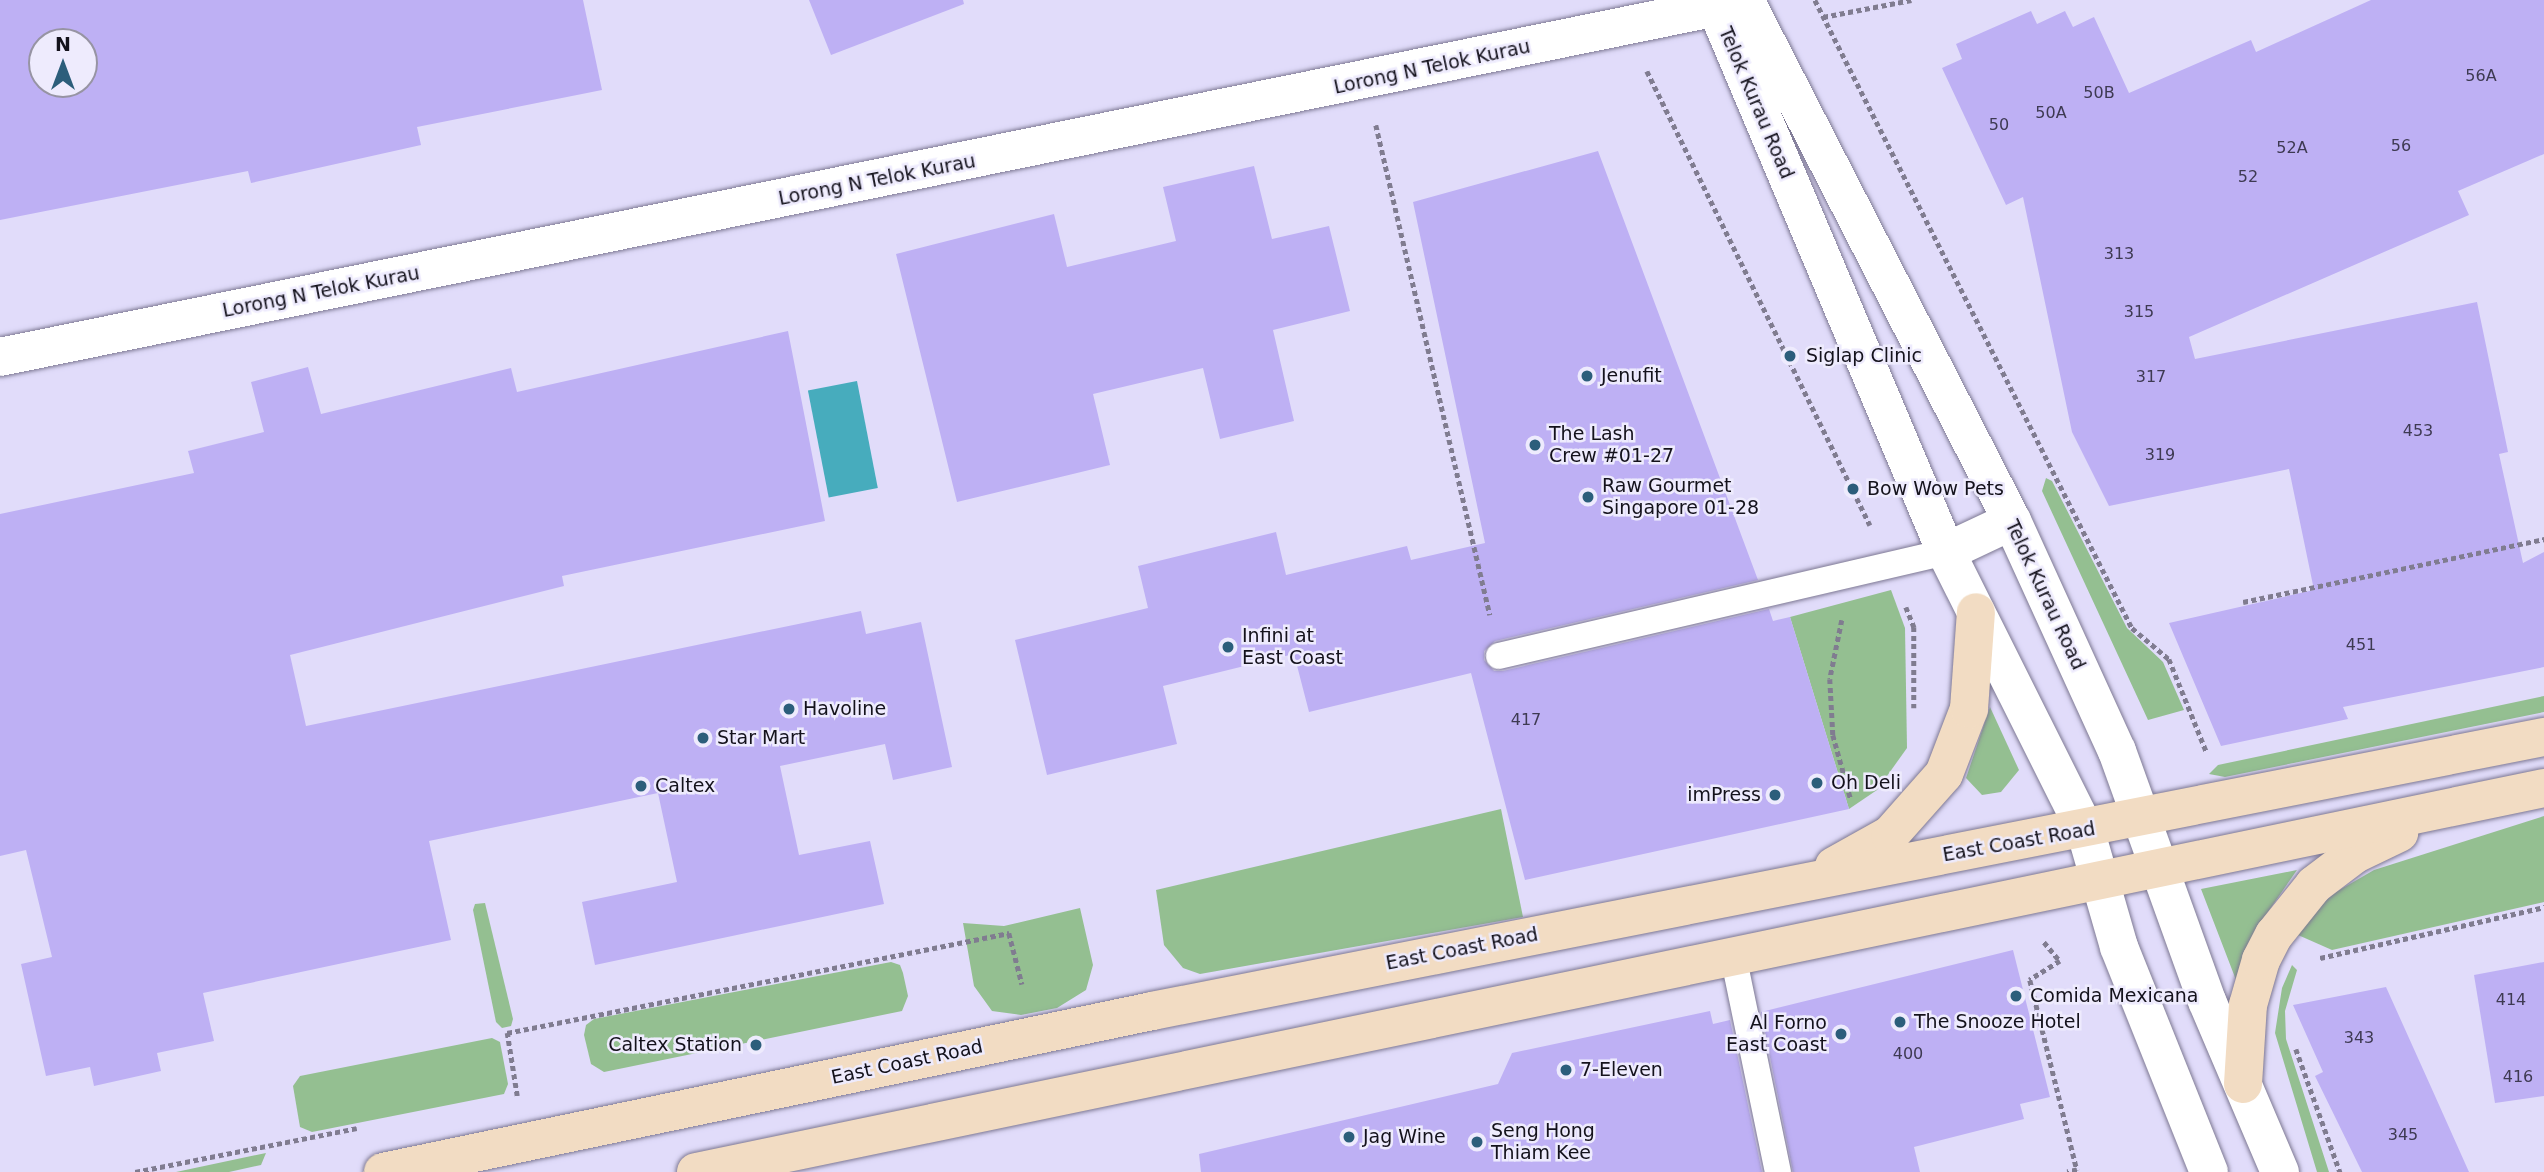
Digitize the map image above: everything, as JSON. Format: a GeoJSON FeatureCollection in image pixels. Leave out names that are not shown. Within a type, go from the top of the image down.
{"type":"FeatureCollection","features":[{"type":"Feature","properties":{"kind":"main road"},"geometry":{"type":"LineString","coordinates":[[1802,884],[1890,835],[1944,774],[1969,709],[1976,612]]}},
{"type":"Feature","properties":{"kind":"main road","name":"East Coast Road"},"geometry":{"type":"LineString","coordinates":[[383,1172],[1152,1010],[2144,819],[2544,737]]}},
{"type":"Feature","properties":{"kind":"main road"},"geometry":{"type":"LineString","coordinates":[[696,1172],[2544,788]]}},
{"type":"Feature","properties":{"kind":"main road"},"geometry":{"type":"LineString","coordinates":[[2243,1084],[2248,1005],[2261,960],[2293,909],[2314,885],[2356,854],[2451,808]]}},
{"type":"Feature","properties":{"kind":"street","name":"Lorong N Telok Kurau"},"geometry":{"type":"LineString","coordinates":[[0,357],[1374,79],[1735,2]]}},
{"type":"Feature","properties":{"kind":"street","name":"Telok Kurau Road"},"geometry":{"type":"LineString","coordinates":[[1735,2],[2012,522],[2144,819],[2207,1001],[2280,1172]]}},
{"type":"Feature","properties":{"kind":"street","name":"Telok Kurau Road"},"geometry":{"type":"LineString","coordinates":[[1735,2],[1946,552],[2085,829],[2119,947],[2209,1172]]}},
{"type":"Feature","properties":{"kind":"street"},"geometry":{"type":"LineString","coordinates":[[1946,552],[2012,522]]}},
{"type":"Feature","properties":{"kind":"lane"},"geometry":{"type":"LineString","coordinates":[[1500,656],[1891,568],[1946,552]]}},
{"type":"Feature","properties":{"kind":"lane"},"geometry":{"type":"LineString","coordinates":[[1733,955],[1778,1172]]}},
{"type":"Feature","properties":{"kind":"path"},"geometry":{"type":"LineString","coordinates":[[1815,0],[2132,628],[2169,659],[2210,761]]}},
{"type":"Feature","properties":{"kind":"path"},"geometry":{"type":"LineString","coordinates":[[1823,18],[1910,0]]}},
{"type":"Feature","properties":{"kind":"path"},"geometry":{"type":"LineString","coordinates":[[1627,26],[1891,568],[1914,627],[1913,719]]}},
{"type":"Feature","properties":{"kind":"path"},"geometry":{"type":"LineString","coordinates":[[1374,79],[1374,116],[1500,656]]}},
{"type":"Feature","properties":{"kind":"path"},"geometry":{"type":"LineString","coordinates":[[2243,602],[2544,539]]}},
{"type":"Feature","properties":{"kind":"path"},"geometry":{"type":"LineString","coordinates":[[1853,809],[1833,736],[1830,679],[1845,609],[1860,574]]}},
{"type":"Feature","properties":{"kind":"path"},"geometry":{"type":"LineString","coordinates":[[2311,961],[2544,907]]}},
{"type":"Feature","properties":{"kind":"path"},"geometry":{"type":"LineString","coordinates":[[517,1098],[507,1033],[1009,933],[1022,984]]}},
{"type":"Feature","properties":{"kind":"path"},"geometry":{"type":"LineString","coordinates":[[2030,941],[2042,940],[2060,961],[2031,979],[2077,1171],[2067,1172]]}},
{"type":"Feature","properties":{"kind":"path"},"geometry":{"type":"LineString","coordinates":[[2294,1043],[2340,1172]]}},
{"type":"Feature","properties":{"kind":"green space"},"geometry":{"type":"Polygon","coordinates":[[[2046,478],[2052,481],[2127,628],[2163,662],[2184,710],[2148,720],[2042,491],[2046,478]]]}},
{"type":"Feature","properties":{"kind":"green space"},"geometry":{"type":"Polygon","coordinates":[[[1891,590],[1905,628],[1907,748],[1877,790],[1849,809],[1790,617],[1891,590]]]}},
{"type":"Feature","properties":{"kind":"green space"},"geometry":{"type":"Polygon","coordinates":[[[2544,696],[2544,712],[2225,777],[2209,774],[2218,765],[2544,696]]]}},
{"type":"Feature","properties":{"kind":"green space"},"geometry":{"type":"Polygon","coordinates":[[[1990,707],[2019,770],[2001,792],[1982,795],[1966,778],[1990,707]]]}},
{"type":"Feature","properties":{"kind":"green space"},"geometry":{"type":"Polygon","coordinates":[[[1501,809],[1523,917],[1200,974],[1183,968],[1164,945],[1156,890],[1501,809]]]}},
{"type":"Feature","properties":{"kind":"green space"},"geometry":{"type":"Polygon","coordinates":[[[2544,816],[2544,902],[2332,950],[2298,935],[2314,911],[2336,892],[2374,870],[2544,816]]]}},
{"type":"Feature","properties":{"kind":"green space"},"geometry":{"type":"Polygon","coordinates":[[[2297,870],[2263,919],[2236,980],[2201,889],[2297,870]]]}},
{"type":"Feature","properties":{"kind":"green space"},"geometry":{"type":"Polygon","coordinates":[[[485,903],[513,1019],[511,1026],[502,1028],[496,1022],[473,910],[475,904],[485,903]]]}},
{"type":"Feature","properties":{"kind":"green space"},"geometry":{"type":"Polygon","coordinates":[[[1080,908],[1093,965],[1086,990],[1057,1008],[1021,1015],[992,1011],[974,986],[963,923],[1004,926],[1080,908]]]}},
{"type":"Feature","properties":{"kind":"green space"},"geometry":{"type":"Polygon","coordinates":[[[891,962],[900,965],[903,973],[908,996],[902,1011],[604,1072],[591,1064],[584,1035],[586,1025],[594,1019],[891,962]]]}},
{"type":"Feature","properties":{"kind":"green space"},"geometry":{"type":"Polygon","coordinates":[[[2292,965],[2297,970],[2285,1011],[2286,1039],[2329,1172],[2317,1172],[2275,1033],[2282,988],[2292,965]]]}},
{"type":"Feature","properties":{"kind":"green space"},"geometry":{"type":"Polygon","coordinates":[[[492,1038],[500,1042],[508,1084],[504,1094],[312,1132],[300,1127],[293,1086],[300,1076],[492,1038]]]}},
{"type":"Feature","properties":{"kind":"green space"},"geometry":{"type":"Polygon","coordinates":[[[266,1153],[261,1165],[229,1172],[176,1172],[266,1153]]]}},
{"type":"Feature","properties":{"kind":"water"},"geometry":{"type":"Polygon","coordinates":[[[857,381],[878,488],[829,498],[808,391],[857,381]]]}},
{"type":"Feature","properties":{"kind":"building"},"geometry":{"type":"Polygon","coordinates":[[[0,0],[583,0],[602,90],[417,127],[421,145],[251,183],[248,171],[0,220],[0,0]]]}},
{"type":"Feature","properties":{"kind":"building"},"geometry":{"type":"Polygon","coordinates":[[[809,0],[963,0],[964,4],[831,55],[809,0]]]}},
{"type":"Feature","properties":{"kind":"building"},"geometry":{"type":"Polygon","coordinates":[[[2371,0],[2544,0],[2544,154],[2458,191],[2469,215],[2189,337],[2195,359],[2477,302],[2508,452],[2499,454],[2523,563],[2544,552],[2544,667],[2343,707],[2348,719],[2221,746],[2169,623],[2314,590],[2289,469],[2109,506],[2072,432],[2023,197],[2006,205],[1942,68],[1962,59],[1956,44],[2031,11],[2037,24],[2065,11],[2073,27],[2094,17],[2129,93],[2251,40],[2256,52],[2371,0]]]}},
{"type":"Feature","properties":{"kind":"building"},"geometry":{"type":"Polygon","coordinates":[[[1598,151],[1758,580],[1495,641],[1484,651],[1484,660],[1494,671],[1503,671],[1769,609],[1773,621],[1790,617],[1849,809],[1525,880],[1471,673],[1309,712],[1294,654],[1163,686],[1177,744],[1047,775],[1015,640],[1148,608],[1138,566],[1276,532],[1286,575],[1407,546],[1411,560],[1485,543],[1413,202],[1598,151]]]}},
{"type":"Feature","properties":{"kind":"building"},"geometry":{"type":"Polygon","coordinates":[[[1254,166],[1272,239],[1329,226],[1350,311],[1273,330],[1294,421],[1220,439],[1203,368],[1093,394],[1110,465],[957,502],[896,254],[1054,214],[1067,267],[1176,241],[1163,187],[1254,166]]]}},
{"type":"Feature","properties":{"kind":"building"},"geometry":{"type":"Polygon","coordinates":[[[788,331],[825,521],[562,576],[564,586],[290,655],[306,726],[861,611],[866,634],[921,622],[952,767],[893,780],[885,744],[780,766],[799,855],[870,841],[884,904],[595,965],[582,902],[677,882],[658,793],[429,841],[451,940],[203,993],[214,1041],[157,1053],[161,1071],[94,1086],[90,1067],[46,1076],[21,964],[52,957],[26,850],[0,856],[0,514],[194,473],[188,451],[264,432],[251,382],[308,367],[321,414],[511,368],[517,392],[788,331]]]}},
{"type":"Feature","properties":{"kind":"building"},"geometry":{"type":"Polygon","coordinates":[[[2013,950],[2050,1097],[2020,1104],[2024,1119],[1914,1147],[1920,1172],[1793,1172],[1761,1012],[2013,950]]]}},
{"type":"Feature","properties":{"kind":"building"},"geometry":{"type":"Polygon","coordinates":[[[2544,962],[2544,1096],[2495,1103],[2474,975],[2544,962]]]}},
{"type":"Feature","properties":{"kind":"building"},"geometry":{"type":"Polygon","coordinates":[[[2386,987],[2469,1172],[2362,1172],[2315,1076],[2323,1072],[2293,1005],[2386,987]]]}},
{"type":"Feature","properties":{"kind":"building"},"geometry":{"type":"Polygon","coordinates":[[[1710,1011],[1713,1024],[1730,1020],[1762,1172],[1201,1172],[1199,1154],[1498,1084],[1512,1053],[1710,1011]]]}},
{"type":"Feature","properties":{"kind":"place","name":"Siglap Clinic"},"geometry":{"type":"Point","coordinates":[1790,356]}},
{"type":"Feature","properties":{"kind":"place","name":"Jenufit"},"geometry":{"type":"Point","coordinates":[1587,376]}},
{"type":"Feature","properties":{"kind":"place","name":"The Lash Crew #01-27"},"geometry":{"type":"Point","coordinates":[1535,445]}},
{"type":"Feature","properties":{"kind":"place","name":"Bow Wow Pets"},"geometry":{"type":"Point","coordinates":[1853,489]}},
{"type":"Feature","properties":{"kind":"place","name":"Raw Gourmet Singapore 01-28"},"geometry":{"type":"Point","coordinates":[1588,497]}},
{"type":"Feature","properties":{"kind":"place","name":"Infini at East Coast"},"geometry":{"type":"Point","coordinates":[1228,647]}},
{"type":"Feature","properties":{"kind":"place","name":"Havoline"},"geometry":{"type":"Point","coordinates":[789,709]}},
{"type":"Feature","properties":{"kind":"place","name":"Star Mart"},"geometry":{"type":"Point","coordinates":[703,738]}},
{"type":"Feature","properties":{"kind":"place","name":"Oh Deli"},"geometry":{"type":"Point","coordinates":[1817,783]}},
{"type":"Feature","properties":{"kind":"place","name":"Caltex"},"geometry":{"type":"Point","coordinates":[641,786]}},
{"type":"Feature","properties":{"kind":"place","name":"imPress"},"geometry":{"type":"Point","coordinates":[1775,795]}},
{"type":"Feature","properties":{"kind":"place","name":"Comida Mexicana"},"geometry":{"type":"Point","coordinates":[2016,996]}},
{"type":"Feature","properties":{"kind":"place","name":"The Snooze Hotel"},"geometry":{"type":"Point","coordinates":[1900,1022]}},
{"type":"Feature","properties":{"kind":"place","name":"Al Forno East Coast"},"geometry":{"type":"Point","coordinates":[1841,1034]}},
{"type":"Feature","properties":{"kind":"place","name":"Caltex Station"},"geometry":{"type":"Point","coordinates":[756,1045]}},
{"type":"Feature","properties":{"kind":"place","name":"7-Eleven"},"geometry":{"type":"Point","coordinates":[1566,1070]}},
{"type":"Feature","properties":{"kind":"place","name":"Jag Wine"},"geometry":{"type":"Point","coordinates":[1349,1137]}},
{"type":"Feature","properties":{"kind":"place","name":"Seng Hong Thiam Kee"},"geometry":{"type":"Point","coordinates":[1477,1142]}}]}
